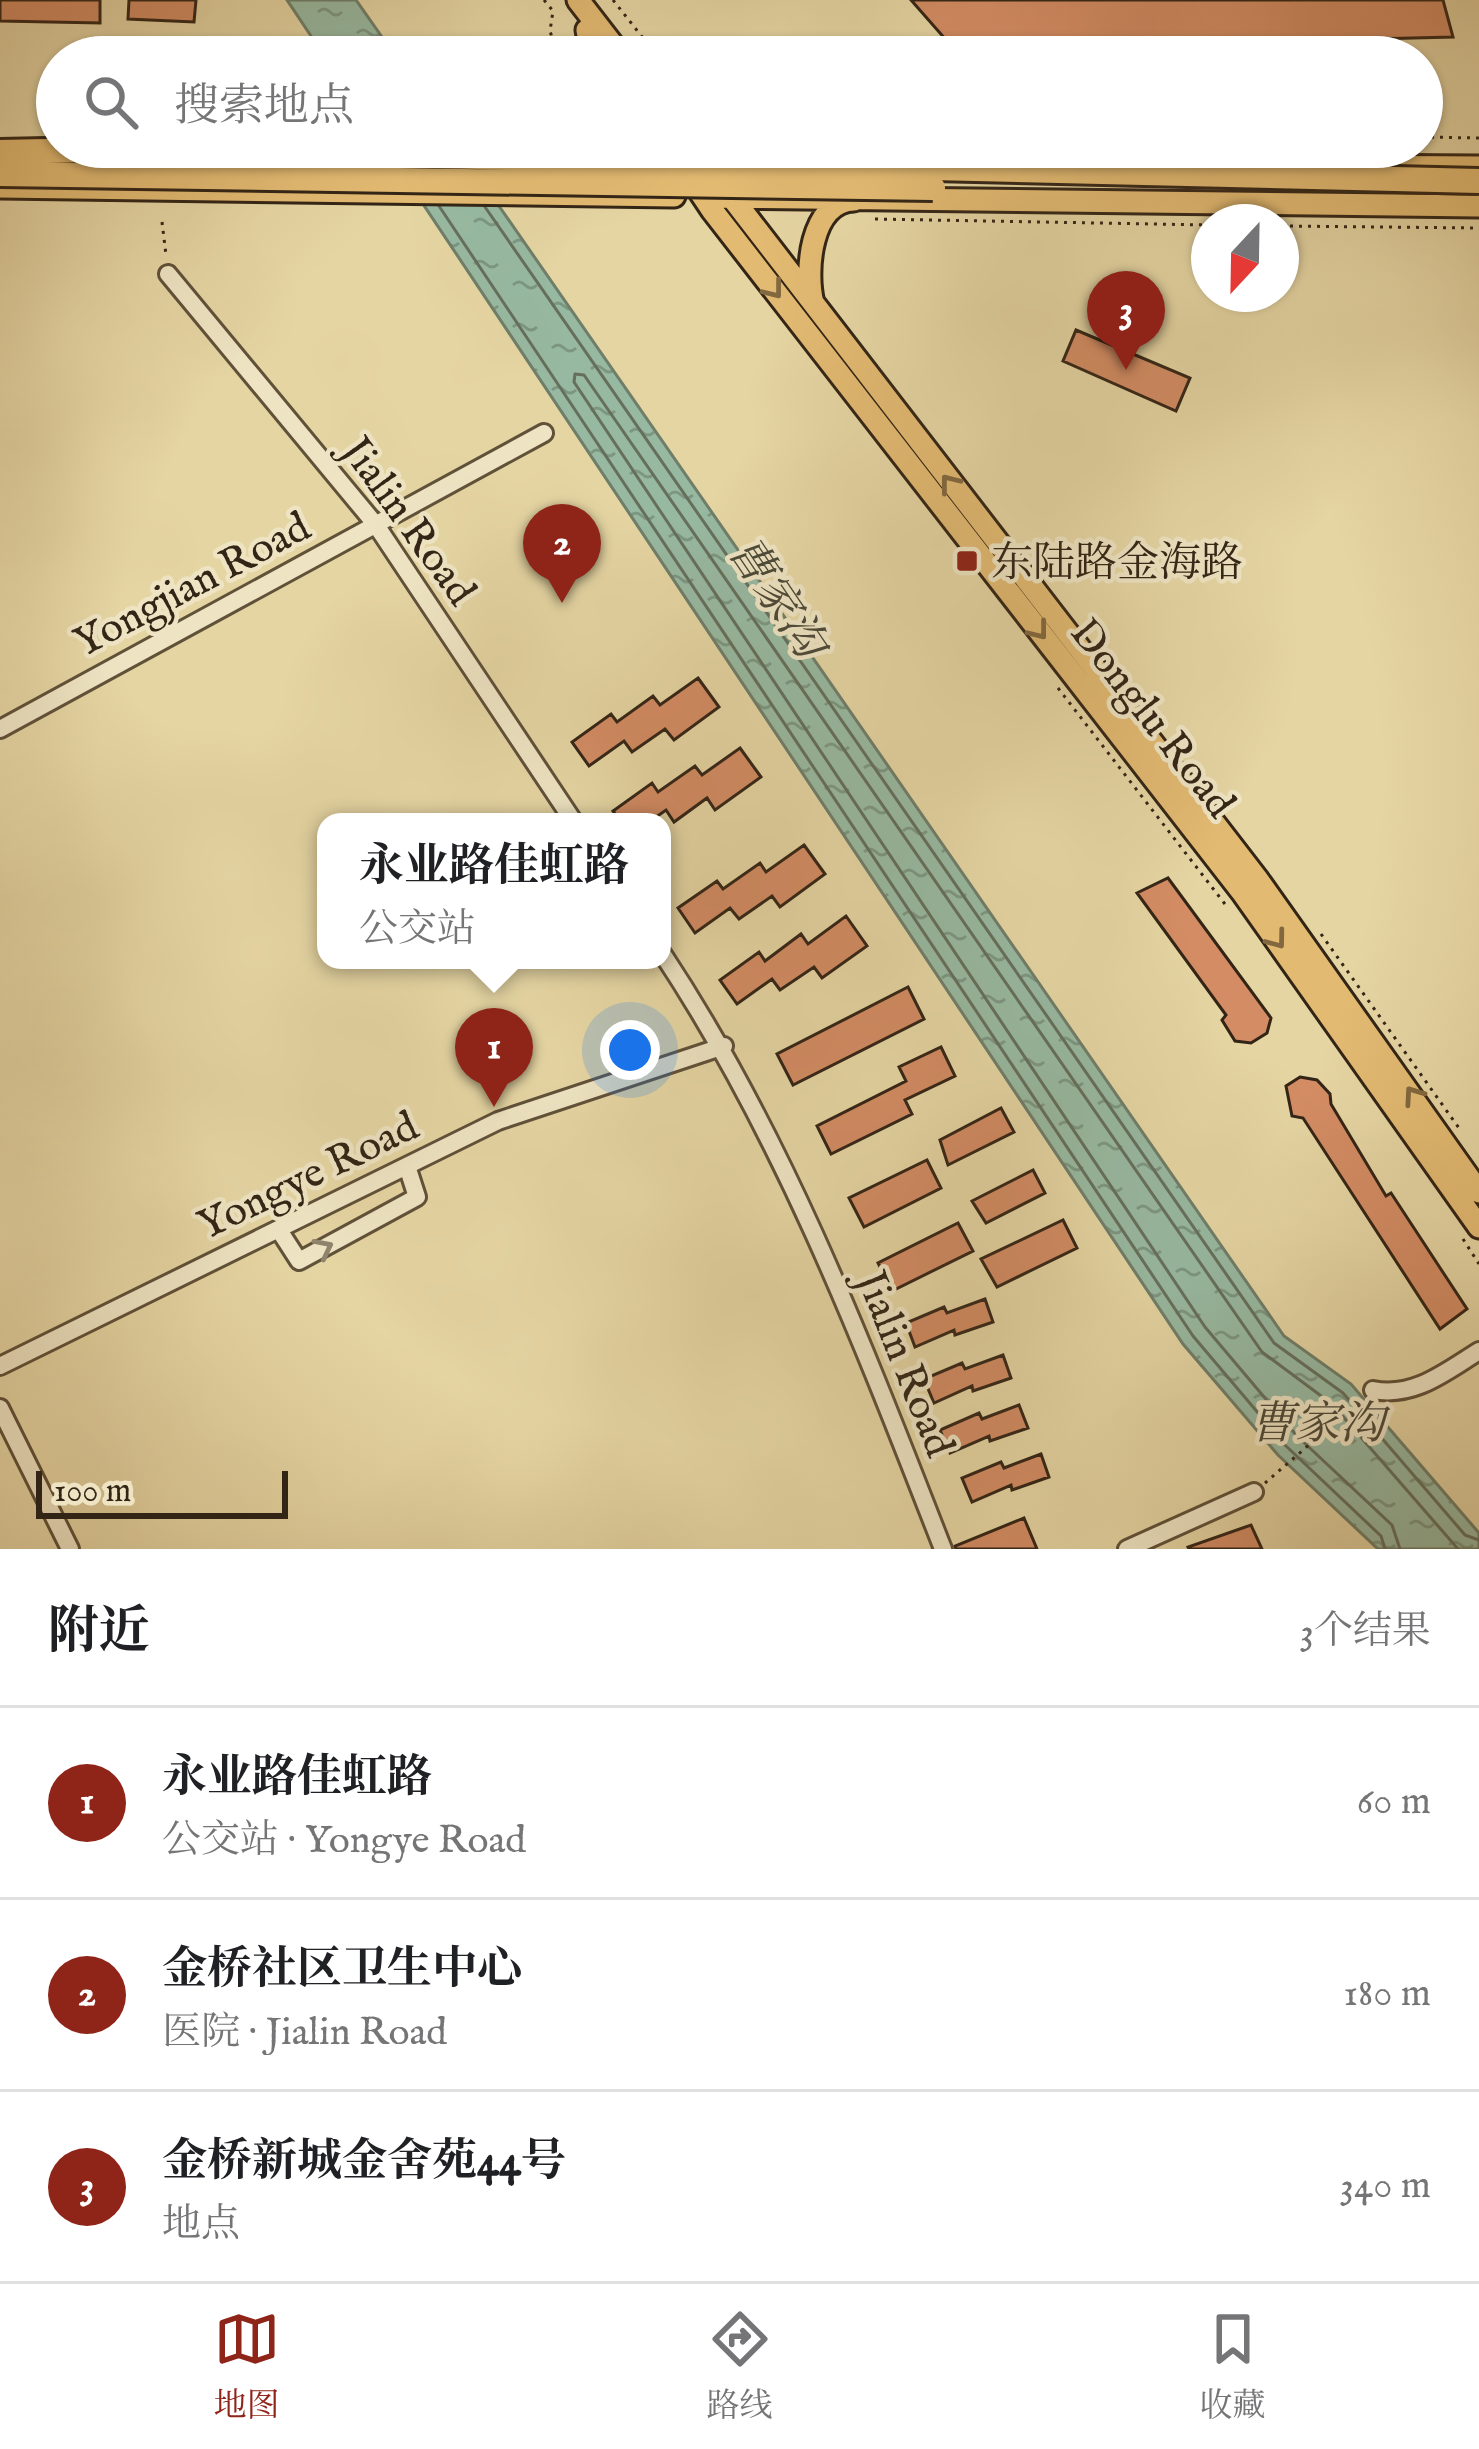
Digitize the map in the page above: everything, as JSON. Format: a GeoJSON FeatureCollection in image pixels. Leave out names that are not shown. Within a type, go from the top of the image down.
{"type":"FeatureCollection","features":[{"type":"Feature","properties":{"kind":"highway"},"geometry":{"type":"LineString","coordinates":[[0,152],[36,152]]}},
{"type":"Feature","properties":{"kind":"highway"},"geometry":{"type":"LineString","coordinates":[[789,168],[1479,181]]}},
{"type":"Feature","properties":{"kind":"highway"},"geometry":{"type":"LineString","coordinates":[[826,168],[879,171]]}},
{"type":"Feature","properties":{"kind":"highway"},"geometry":{"type":"LineString","coordinates":[[0,174],[1479,196]]}},
{"type":"Feature","properties":{"kind":"main road"},"geometry":{"type":"LineString","coordinates":[[564,0],[592,36]]}},
{"type":"Feature","properties":{"kind":"main road"},"geometry":{"type":"LineString","coordinates":[[578,0],[606,36]]}},
{"type":"Feature","properties":{"kind":"main road"},"geometry":{"type":"LineString","coordinates":[[587,30],[588,36]]}},
{"type":"Feature","properties":{"kind":"main road"},"geometry":{"type":"LineString","coordinates":[[0,142],[36,141]]}},
{"type":"Feature","properties":{"kind":"main road"},"geometry":{"type":"LineString","coordinates":[[1443,167],[1479,167]]}},
{"type":"Feature","properties":{"kind":"main road","name":"Donglu Road"},"geometry":{"type":"LineString","coordinates":[[684,168],[1242,892],[1470,1232]]}},
{"type":"Feature","properties":{"kind":"main road","name":"Donglu Road"},"geometry":{"type":"LineString","coordinates":[[708,168],[1258,880],[1479,1192]]}},
{"type":"Feature","properties":{"kind":"main road"},"geometry":{"type":"LineString","coordinates":[[0,187],[878,200]]}},
{"type":"Feature","properties":{"kind":"main road"},"geometry":{"type":"LineString","coordinates":[[814,309],[808,270],[818,232],[844,200],[1479,206]]}},
{"type":"Feature","properties":{"kind":"street","name":"Jialin Road"},"geometry":{"type":"LineString","coordinates":[[168,274],[376,525],[568,813]]}},
{"type":"Feature","properties":{"kind":"street","name":"Yongjian Road"},"geometry":{"type":"LineString","coordinates":[[0,729],[544,433]]}},
{"type":"Feature","properties":{"kind":"street","name":"Jialin Road"},"geometry":{"type":"LineString","coordinates":[[671,966],[724,1046],[848,1304],[943,1549]]}},
{"type":"Feature","properties":{"kind":"street","name":"Yongye Road"},"geometry":{"type":"LineString","coordinates":[[0,1366],[523,1112],[724,1046]]}},
{"type":"Feature","properties":{"kind":"street"},"geometry":{"type":"LineString","coordinates":[[279,1230],[299,1261],[417,1197],[407,1166]]}},
{"type":"Feature","properties":{"kind":"street"},"geometry":{"type":"LineString","coordinates":[[1372,1390],[1396,1394],[1413,1388],[1479,1351]]}},
{"type":"Feature","properties":{"kind":"street"},"geometry":{"type":"LineString","coordinates":[[0,1408],[70,1549]]}},
{"type":"Feature","properties":{"kind":"street"},"geometry":{"type":"LineString","coordinates":[[1126,1549],[1254,1492]]}},
{"type":"Feature","properties":{"kind":"path"},"geometry":{"type":"LineString","coordinates":[[544,0],[553,11],[552,36]]}},
{"type":"Feature","properties":{"kind":"path"},"geometry":{"type":"LineString","coordinates":[[613,0],[641,36]]}},
{"type":"Feature","properties":{"kind":"path"},"geometry":{"type":"LineString","coordinates":[[1443,137],[1479,138]]}},
{"type":"Feature","properties":{"kind":"path"},"geometry":{"type":"LineString","coordinates":[[162,222],[168,274]]}},
{"type":"Feature","properties":{"kind":"path"},"geometry":{"type":"LineString","coordinates":[[1299,226],[1479,228]]}},
{"type":"Feature","properties":{"kind":"path"},"geometry":{"type":"LineString","coordinates":[[1054,683],[1238,921]]}},
{"type":"Feature","properties":{"kind":"path"},"geometry":{"type":"LineString","coordinates":[[1470,1232],[1479,1264]]}},
{"type":"Feature","properties":{"kind":"path"},"geometry":{"type":"LineString","coordinates":[[1254,1492],[1372,1390]]}},
{"type":"Feature","properties":{"kind":"water"},"geometry":{"type":"Polygon","coordinates":[[[287,0],[356,0],[381,36],[311,36],[287,0]]]}},
{"type":"Feature","properties":{"kind":"water","name":"曹家沟"},"geometry":{"type":"Polygon","coordinates":[[[399,168],[473,168],[1284,1336],[1351,1384],[1479,1533],[1479,1549],[1378,1549],[1278,1455],[1183,1344],[399,168]]]}},
{"type":"Feature","properties":{"kind":"building"},"geometry":{"type":"Polygon","coordinates":[[[0,0],[100,0],[100,23],[0,21],[0,0]]]}},
{"type":"Feature","properties":{"kind":"building"},"geometry":{"type":"Polygon","coordinates":[[[129,0],[196,0],[194,22],[128,19],[129,0]]]}},
{"type":"Feature","properties":{"kind":"building"},"geometry":{"type":"Polygon","coordinates":[[[911,0],[1443,0],[1453,37],[1443,36],[943,36],[911,0]]]}},
{"type":"Feature","properties":{"kind":"building"},"geometry":{"type":"Polygon","coordinates":[[[1076,330],[1190,378],[1176,411],[1063,361],[1076,330]]]}},
{"type":"Feature","properties":{"kind":"building"},"geometry":{"type":"Polygon","coordinates":[[[698,678],[719,707],[674,740],[665,729],[632,752],[624,741],[589,766],[572,742],[611,714],[617,722],[653,696],[660,705],[698,678]]]}},
{"type":"Feature","properties":{"kind":"building"},"geometry":{"type":"Polygon","coordinates":[[[740,748],[761,777],[715,810],[707,798],[674,822],[666,810],[613,811],[652,783],[658,792],[695,766],[702,775],[740,748]]]}},
{"type":"Feature","properties":{"kind":"building"},"geometry":{"type":"Polygon","coordinates":[[[804,845],[825,874],[780,907],[772,896],[739,919],[730,908],[695,933],[678,908],[717,881],[723,889],[760,863],[766,872],[804,845]]]}},
{"type":"Feature","properties":{"kind":"building"},"geometry":{"type":"Polygon","coordinates":[[[1168,878],[1271,1018],[1267,1033],[1251,1043],[1235,1041],[1222,1020],[1226,1015],[1137,893],[1168,878]]]}},
{"type":"Feature","properties":{"kind":"building"},"geometry":{"type":"Polygon","coordinates":[[[846,916],[867,946],[822,978],[814,967],[780,990],[772,979],[737,1004],[720,980],[759,952],[765,961],[801,934],[808,944],[846,916]]]}},
{"type":"Feature","properties":{"kind":"building"},"geometry":{"type":"Polygon","coordinates":[[[908,987],[924,1019],[793,1085],[777,1054],[908,987]]]}},
{"type":"Feature","properties":{"kind":"building"},"geometry":{"type":"Polygon","coordinates":[[[941,1047],[955,1076],[905,1100],[912,1114],[831,1154],[817,1126],[906,1081],[899,1067],[941,1047]]]}},
{"type":"Feature","properties":{"kind":"building"},"geometry":{"type":"Polygon","coordinates":[[[1300,1077],[1317,1080],[1330,1094],[1331,1104],[1386,1196],[1391,1193],[1467,1309],[1440,1329],[1303,1118],[1292,1116],[1286,1086],[1300,1077]]]}},
{"type":"Feature","properties":{"kind":"building"},"geometry":{"type":"Polygon","coordinates":[[[1001,1108],[1014,1132],[948,1165],[940,1140],[1001,1108]]]}},
{"type":"Feature","properties":{"kind":"building"},"geometry":{"type":"Polygon","coordinates":[[[927,1160],[941,1188],[864,1227],[849,1198],[927,1160]]]}},
{"type":"Feature","properties":{"kind":"building"},"geometry":{"type":"Polygon","coordinates":[[[1033,1170],[1045,1193],[986,1223],[972,1201],[1033,1170]]]}},
{"type":"Feature","properties":{"kind":"building"},"geometry":{"type":"Polygon","coordinates":[[[1063,1220],[1077,1248],[997,1287],[981,1259],[1063,1220]]]}},
{"type":"Feature","properties":{"kind":"building"},"geometry":{"type":"Polygon","coordinates":[[[958,1223],[973,1251],[892,1291],[878,1263],[958,1223]]]}},
{"type":"Feature","properties":{"kind":"building"},"geometry":{"type":"Polygon","coordinates":[[[985,1299],[993,1322],[955,1335],[954,1330],[915,1347],[906,1323],[944,1307],[947,1313],[985,1299]]]}},
{"type":"Feature","properties":{"kind":"building"},"geometry":{"type":"Polygon","coordinates":[[[1003,1355],[1011,1378],[973,1391],[972,1386],[934,1403],[924,1379],[962,1363],[965,1369],[1003,1355]]]}},
{"type":"Feature","properties":{"kind":"building"},"geometry":{"type":"Polygon","coordinates":[[[1019,1405],[1028,1428],[990,1441],[989,1436],[950,1453],[940,1430],[979,1413],[982,1419],[1019,1405]]]}},
{"type":"Feature","properties":{"kind":"building"},"geometry":{"type":"Polygon","coordinates":[[[1041,1454],[1049,1477],[1012,1490],[1011,1485],[972,1502],[962,1478],[1001,1462],[1004,1468],[1041,1454]]]}},
{"type":"Feature","properties":{"kind":"building"},"geometry":{"type":"Polygon","coordinates":[[[1024,1518],[1037,1549],[956,1549],[955,1546],[1024,1518]]]}},
{"type":"Feature","properties":{"kind":"building"},"geometry":{"type":"Polygon","coordinates":[[[1251,1525],[1262,1549],[1188,1547],[1251,1525]]]}},
{"type":"Feature","properties":{"kind":"place","name":"金桥新城金舍苑44号"},"geometry":{"type":"Point","coordinates":[1126,370]}},
{"type":"Feature","properties":{"kind":"place","name":"东陆路金海路"},"geometry":{"type":"Point","coordinates":[967,561]}},
{"type":"Feature","properties":{"kind":"place","name":"金桥社区卫生中心"},"geometry":{"type":"Point","coordinates":[562,603]}},
{"type":"Feature","properties":{"kind":"place","name":"永业路佳虹路"},"geometry":{"type":"Point","coordinates":[494,1107]}}]}
